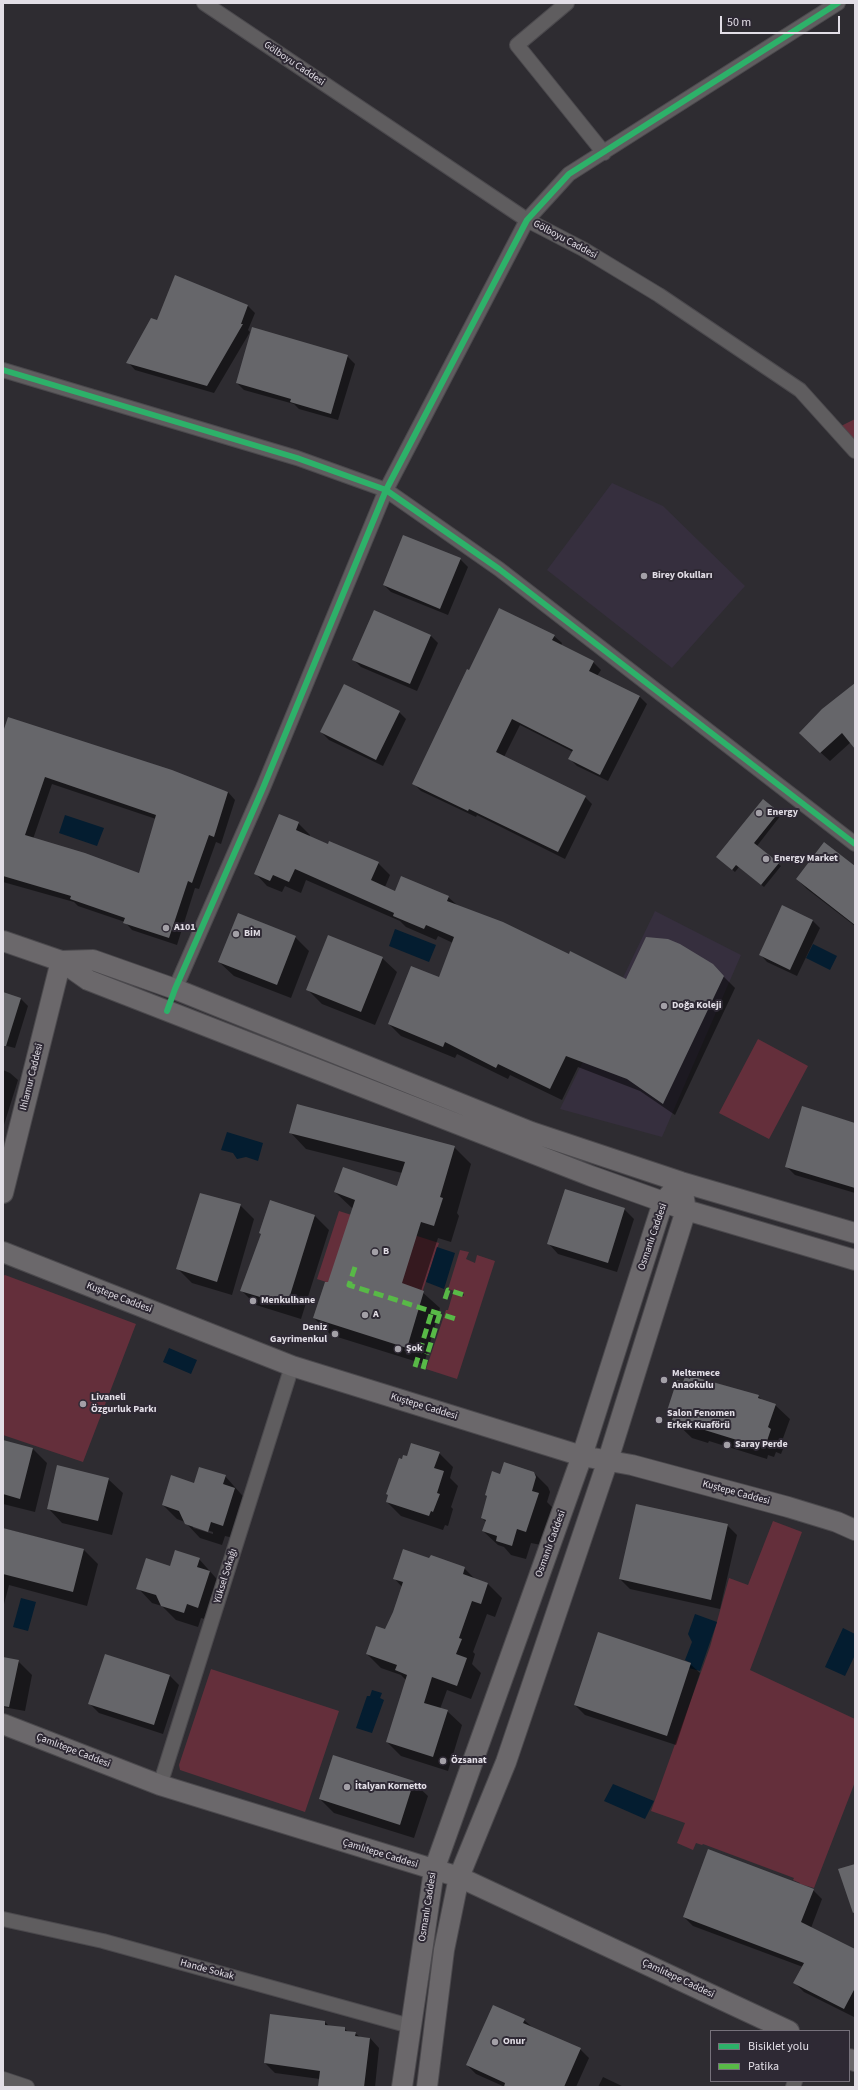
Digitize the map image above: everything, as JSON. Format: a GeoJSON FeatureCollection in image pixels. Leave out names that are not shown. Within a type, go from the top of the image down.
{"type":"FeatureCollection","features":[{"type":"Feature","properties":{"kind":"street","name":"Gölboyu Caddesi"},"geometry":{"type":"LineString","coordinates":[[204,3],[527,220],[583,249],[659,295],[800,390],[855,451]]}},
{"type":"Feature","properties":{"kind":"street"},"geometry":{"type":"LineString","coordinates":[[567,3],[517,45],[604,153]]}},
{"type":"Feature","properties":{"kind":"street"},"geometry":{"type":"LineString","coordinates":[[167,1011],[175,989],[263,788],[386,490],[527,220],[569,174],[838,3]]}},
{"type":"Feature","properties":{"kind":"street"},"geometry":{"type":"LineString","coordinates":[[3,370],[297,458],[386,490],[499,569],[855,844]]}},
{"type":"Feature","properties":{"kind":"street"},"geometry":{"type":"LineString","coordinates":[[3,941],[61,961],[88,980],[532,1154],[686,1210],[855,1260]]}},
{"type":"Feature","properties":{"kind":"street"},"geometry":{"type":"LineString","coordinates":[[61,961],[93,960],[175,989],[531,1132],[681,1182],[855,1233]]}},
{"type":"Feature","properties":{"kind":"street","name":"Ihlamur Caddesi"},"geometry":{"type":"LineString","coordinates":[[3,1193],[61,961]]}},
{"type":"Feature","properties":{"kind":"street","name":"Osmanlı Caddesi"},"geometry":{"type":"LineString","coordinates":[[402,2087],[434,1870],[582,1456],[663,1202],[681,1182]]}},
{"type":"Feature","properties":{"kind":"street","name":"Osmanlı Caddesi"},"geometry":{"type":"LineString","coordinates":[[426,2087],[444,1950],[459,1877],[506,1762],[608,1460],[686,1210],[681,1182]]}},
{"type":"Feature","properties":{"kind":"street","name":"Kuştepe Caddesi"},"geometry":{"type":"LineString","coordinates":[[3,1252],[292,1366],[582,1456],[608,1460],[788,1507],[837,1522],[855,1530]]}},
{"type":"Feature","properties":{"kind":"street","name":"Yüksel Sokağı"},"geometry":{"type":"LineString","coordinates":[[160,1785],[292,1366]]}},
{"type":"Feature","properties":{"kind":"street","name":"Çamlıtepe Caddesi"},"geometry":{"type":"LineString","coordinates":[[3,1724],[160,1785],[459,1877],[787,2030]]}},
{"type":"Feature","properties":{"kind":"street","name":"Hande Sokak"},"geometry":{"type":"LineString","coordinates":[[3,1919],[103,1941],[410,2026]]}},
{"type":"Feature","properties":{"kind":"street"},"geometry":{"type":"LineString","coordinates":[[3,2079],[27,2087]]}},
{"type":"Feature","properties":{"kind":"shaded area"},"geometry":{"type":"Polygon","coordinates":[[[855,419],[855,451],[835,429],[855,419]]]}},
{"type":"Feature","properties":{"kind":"shaded area","name":"Birey Okulları"},"geometry":{"type":"Polygon","coordinates":[[[612,483],[663,506],[745,586],[672,668],[547,570],[612,483]]]}},
{"type":"Feature","properties":{"kind":"shaded area","name":"Doğa Koleji"},"geometry":{"type":"Polygon","coordinates":[[[655,911],[741,955],[662,1137],[560,1109],[655,911]]]}},
{"type":"Feature","properties":{"kind":"shaded area"},"geometry":{"type":"Polygon","coordinates":[[[758,1039],[808,1066],[769,1139],[719,1113],[758,1039]]]}},
{"type":"Feature","properties":{"kind":"shaded area"},"geometry":{"type":"Polygon","coordinates":[[[339,1211],[439,1243],[423,1290],[418,1312],[317,1279],[339,1211]]]}},
{"type":"Feature","properties":{"kind":"shaded area"},"geometry":{"type":"Polygon","coordinates":[[[460,1250],[469,1252],[466,1259],[475,1263],[477,1255],[495,1261],[457,1379],[426,1369],[453,1293],[464,1296],[464,1294],[448,1289],[460,1250]]]}},
{"type":"Feature","properties":{"kind":"shaded area"},"geometry":{"type":"Polygon","coordinates":[[[5,1275],[136,1324],[83,1462],[3,1435],[3,1276],[5,1275]]]}},
{"type":"Feature","properties":{"kind":"shaded area"},"geometry":{"type":"Polygon","coordinates":[[[773,1521],[802,1532],[750,1670],[855,1719],[855,1782],[814,1888],[800,1884],[793,1880],[794,1878],[703,1844],[696,1843],[693,1850],[677,1843],[685,1823],[651,1811],[710,1647],[729,1578],[748,1585],[773,1521]]]}},
{"type":"Feature","properties":{"kind":"shaded area"},"geometry":{"type":"Polygon","coordinates":[[[211,1669],[339,1711],[305,1812],[180,1770],[179,1765],[211,1669]]]}},
{"type":"Feature","properties":{"kind":"water"},"geometry":{"type":"Polygon","coordinates":[[[65,815],[104,828],[97,846],[59,833],[65,815]]]}},
{"type":"Feature","properties":{"kind":"water"},"geometry":{"type":"Polygon","coordinates":[[[395,929],[436,945],[429,962],[389,946],[395,929]]]}},
{"type":"Feature","properties":{"kind":"water"},"geometry":{"type":"Polygon","coordinates":[[[813,944],[837,956],[830,970],[806,958],[813,944]]]}},
{"type":"Feature","properties":{"kind":"water"},"geometry":{"type":"Polygon","coordinates":[[[227,1132],[263,1143],[258,1161],[246,1157],[237,1159],[233,1153],[221,1150],[227,1132]]]}},
{"type":"Feature","properties":{"kind":"water"},"geometry":{"type":"Polygon","coordinates":[[[437,1247],[455,1253],[444,1289],[426,1282],[437,1247]]]}},
{"type":"Feature","properties":{"kind":"water"},"geometry":{"type":"Polygon","coordinates":[[[169,1348],[197,1360],[191,1374],[163,1362],[169,1348]]]}},
{"type":"Feature","properties":{"kind":"water"},"geometry":{"type":"Polygon","coordinates":[[[21,1598],[36,1602],[28,1631],[13,1627],[21,1598]]]}},
{"type":"Feature","properties":{"kind":"water"},"geometry":{"type":"Polygon","coordinates":[[[695,1614],[717,1622],[700,1671],[689,1668],[691,1663],[685,1660],[692,1642],[688,1634],[695,1614]]]}},
{"type":"Feature","properties":{"kind":"water"},"geometry":{"type":"Polygon","coordinates":[[[843,1628],[855,1634],[855,1655],[845,1676],[825,1667],[843,1628]]]}},
{"type":"Feature","properties":{"kind":"water"},"geometry":{"type":"Polygon","coordinates":[[[372,1690],[382,1693],[380,1698],[384,1700],[372,1733],[356,1728],[367,1696],[370,1696],[372,1690]]]}},
{"type":"Feature","properties":{"kind":"water"},"geometry":{"type":"Polygon","coordinates":[[[613,1784],[654,1801],[645,1819],[604,1801],[613,1784]]]}},
{"type":"Feature","properties":{"kind":"building"},"geometry":{"type":"Polygon","coordinates":[[[175,275],[248,305],[241,324],[243,324],[207,386],[126,363],[151,318],[157,320],[175,275]]]}},
{"type":"Feature","properties":{"kind":"building"},"geometry":{"type":"Polygon","coordinates":[[[252,327],[348,355],[331,414],[290,402],[291,399],[236,383],[252,327]]]}},
{"type":"Feature","properties":{"kind":"building"},"geometry":{"type":"Polygon","coordinates":[[[403,535],[461,558],[440,609],[383,585],[403,535]]]}},
{"type":"Feature","properties":{"kind":"building"},"geometry":{"type":"Polygon","coordinates":[[[499,608],[555,635],[552,640],[594,661],[589,671],[640,696],[600,775],[568,759],[573,750],[512,719],[496,752],[586,796],[558,852],[469,809],[468,811],[412,784],[467,669],[469,670],[499,608]]]}},
{"type":"Feature","properties":{"kind":"building"},"geometry":{"type":"Polygon","coordinates":[[[374,610],[431,635],[410,684],[352,660],[374,610]]]}},
{"type":"Feature","properties":{"kind":"building"},"geometry":{"type":"Polygon","coordinates":[[[855,683],[855,749],[842,733],[820,753],[799,733],[822,709],[855,683]]]}},
{"type":"Feature","properties":{"kind":"building"},"geometry":{"type":"Polygon","coordinates":[[[344,684],[400,711],[376,760],[320,732],[344,684]]]}},
{"type":"Feature","properties":{"kind":"building"},"geometry":{"type":"Polygon","coordinates":[[[8,717],[172,770],[228,792],[214,837],[209,835],[192,883],[188,881],[169,938],[123,923],[125,918],[70,899],[71,896],[3,876],[3,732],[8,717]],[[45,777],[25,835],[85,853],[139,873],[156,815],[45,777]]]}},
{"type":"Feature","properties":{"kind":"building"},"geometry":{"type":"Polygon","coordinates":[[[763,799],[779,812],[754,843],[779,863],[761,885],[736,865],[732,870],[716,857],[763,799]]]}},
{"type":"Feature","properties":{"kind":"building"},"geometry":{"type":"Polygon","coordinates":[[[279,814],[299,822],[296,830],[328,844],[329,841],[379,862],[371,880],[395,891],[401,876],[449,896],[447,901],[503,922],[569,954],[570,951],[626,979],[646,937],[668,939],[680,944],[713,964],[724,976],[663,1104],[627,1079],[566,1056],[550,1089],[498,1064],[496,1068],[445,1042],[443,1047],[388,1024],[411,966],[439,977],[454,937],[426,925],[424,929],[393,916],[394,913],[295,869],[289,882],[273,875],[270,881],[254,874],[279,814]]]}},
{"type":"Feature","properties":{"kind":"building"},"geometry":{"type":"Polygon","coordinates":[[[824,842],[855,866],[855,925],[796,879],[824,842]]]}},
{"type":"Feature","properties":{"kind":"building"},"geometry":{"type":"Polygon","coordinates":[[[782,905],[813,920],[790,970],[759,955],[782,905]]]}},
{"type":"Feature","properties":{"kind":"building"},"geometry":{"type":"Polygon","coordinates":[[[238,913],[296,936],[277,985],[218,962],[238,913]]]}},
{"type":"Feature","properties":{"kind":"building"},"geometry":{"type":"Polygon","coordinates":[[[328,935],[383,957],[361,1012],[306,990],[328,935]]]}},
{"type":"Feature","properties":{"kind":"building"},"geometry":{"type":"Polygon","coordinates":[[[3,992],[21,998],[6,1046],[3,1046],[3,992]]]}},
{"type":"Feature","properties":{"kind":"building"},"geometry":{"type":"Polygon","coordinates":[[[297,1104],[455,1146],[440,1197],[443,1198],[434,1226],[421,1222],[402,1283],[424,1291],[407,1348],[313,1318],[325,1282],[328,1282],[355,1200],[334,1192],[343,1167],[397,1186],[405,1162],[289,1133],[297,1104]]]}},
{"type":"Feature","properties":{"kind":"building"},"geometry":{"type":"Polygon","coordinates":[[[802,1106],[855,1123],[855,1188],[785,1167],[802,1106]]]}},
{"type":"Feature","properties":{"kind":"building"},"geometry":{"type":"Polygon","coordinates":[[[565,1189],[625,1208],[608,1263],[547,1244],[565,1189]]]}},
{"type":"Feature","properties":{"kind":"building"},"geometry":{"type":"Polygon","coordinates":[[[200,1193],[241,1204],[217,1282],[176,1269],[200,1193]]]}},
{"type":"Feature","properties":{"kind":"building"},"geometry":{"type":"Polygon","coordinates":[[[270,1200],[315,1215],[287,1305],[240,1291],[261,1234],[259,1233],[270,1200]]]}},
{"type":"Feature","properties":{"kind":"building"},"geometry":{"type":"Polygon","coordinates":[[[691,1376],[759,1395],[758,1398],[776,1404],[768,1427],[771,1429],[767,1441],[761,1439],[760,1443],[754,1441],[753,1445],[695,1427],[694,1429],[677,1424],[677,1422],[672,1420],[673,1417],[666,1414],[677,1380],[683,1382],[685,1377],[690,1379],[691,1376]]]}},
{"type":"Feature","properties":{"kind":"building"},"geometry":{"type":"Polygon","coordinates":[[[3,1440],[33,1448],[20,1499],[3,1494],[3,1440]]]}},
{"type":"Feature","properties":{"kind":"building"},"geometry":{"type":"Polygon","coordinates":[[[411,1443],[440,1452],[434,1468],[444,1471],[437,1493],[440,1494],[433,1512],[431,1511],[429,1516],[386,1502],[388,1495],[386,1494],[399,1458],[402,1459],[403,1455],[407,1456],[411,1443]]]}},
{"type":"Feature","properties":{"kind":"building"},"geometry":{"type":"Polygon","coordinates":[[[504,1462],[534,1472],[536,1477],[532,1491],[539,1493],[526,1532],[517,1529],[512,1546],[496,1541],[497,1536],[482,1531],[486,1520],[481,1518],[487,1496],[485,1495],[492,1471],[500,1474],[504,1462]]]}},
{"type":"Feature","properties":{"kind":"building"},"geometry":{"type":"Polygon","coordinates":[[[57,1465],[109,1478],[98,1521],[47,1509],[57,1465]]]}},
{"type":"Feature","properties":{"kind":"building"},"geometry":{"type":"Polygon","coordinates":[[[199,1467],[226,1475],[223,1484],[235,1488],[223,1526],[211,1522],[208,1532],[185,1524],[179,1511],[162,1505],[171,1475],[194,1483],[199,1467]]]}},
{"type":"Feature","properties":{"kind":"building"},"geometry":{"type":"Polygon","coordinates":[[[636,1504],[728,1524],[711,1600],[619,1579],[636,1504]]]}},
{"type":"Feature","properties":{"kind":"building"},"geometry":{"type":"Polygon","coordinates":[[[3,1528],[84,1549],[73,1592],[3,1574],[3,1528]]]}},
{"type":"Feature","properties":{"kind":"building"},"geometry":{"type":"Polygon","coordinates":[[[403,1549],[429,1558],[431,1555],[465,1567],[463,1574],[488,1583],[481,1604],[472,1601],[459,1638],[462,1639],[456,1654],[467,1658],[457,1686],[432,1677],[424,1703],[448,1710],[433,1757],[386,1742],[407,1675],[395,1670],[397,1665],[366,1654],[376,1626],[385,1629],[393,1612],[403,1582],[393,1579],[403,1549]]]}},
{"type":"Feature","properties":{"kind":"building"},"geometry":{"type":"Polygon","coordinates":[[[175,1550],[200,1558],[197,1567],[210,1571],[198,1608],[187,1604],[184,1613],[161,1606],[156,1595],[136,1589],[146,1558],[170,1566],[175,1550]]]}},
{"type":"Feature","properties":{"kind":"building"},"geometry":{"type":"Polygon","coordinates":[[[598,1632],[691,1663],[667,1736],[574,1705],[598,1632]]]}},
{"type":"Feature","properties":{"kind":"building"},"geometry":{"type":"Polygon","coordinates":[[[105,1654],[170,1675],[154,1725],[88,1704],[105,1654]]]}},
{"type":"Feature","properties":{"kind":"building"},"geometry":{"type":"Polygon","coordinates":[[[3,1657],[19,1660],[9,1707],[3,1706],[3,1657]]]}},
{"type":"Feature","properties":{"kind":"building"},"geometry":{"type":"Polygon","coordinates":[[[333,1755],[414,1781],[400,1825],[319,1799],[333,1755]]]}},
{"type":"Feature","properties":{"kind":"building"},"geometry":{"type":"Polygon","coordinates":[[[708,1849],[814,1889],[801,1922],[855,1949],[855,1988],[844,2009],[793,1983],[804,1963],[683,1917],[708,1849]]]}},
{"type":"Feature","properties":{"kind":"building"},"geometry":{"type":"Polygon","coordinates":[[[855,1864],[855,1912],[853,1913],[838,1869],[855,1864]]]}},
{"type":"Feature","properties":{"kind":"building"},"geometry":{"type":"Polygon","coordinates":[[[493,2005],[525,2019],[523,2023],[581,2048],[564,2087],[504,2087],[505,2083],[466,2065],[493,2005]]]}},
{"type":"Feature","properties":{"kind":"building"},"geometry":{"type":"Polygon","coordinates":[[[270,2014],[325,2021],[325,2025],[345,2027],[345,2031],[356,2032],[355,2036],[370,2038],[364,2087],[318,2087],[320,2071],[264,2063],[270,2014]]]}},
{"type":"Feature","properties":{"kind":"marked path"},"geometry":{"type":"LineString","coordinates":[[355,1267],[349,1285],[459,1320]]}},
{"type":"Feature","properties":{"kind":"marked path"},"geometry":{"type":"LineString","coordinates":[[445,1299],[448,1290],[464,1295]]}},
{"type":"Feature","properties":{"kind":"marked path"},"geometry":{"type":"LineString","coordinates":[[415,1367],[432,1311]]}},
{"type":"Feature","properties":{"kind":"marked path"},"geometry":{"type":"LineString","coordinates":[[428,1352],[440,1313]]}},
{"type":"Feature","properties":{"kind":"marked path"},"geometry":{"type":"LineString","coordinates":[[423,1369],[427,1354]]}},
{"type":"Feature","properties":{"kind":"cycle path"},"geometry":{"type":"LineString","coordinates":[[167,1011],[175,989],[263,788],[386,490],[527,220],[569,174],[838,3]]}},
{"type":"Feature","properties":{"kind":"cycle path"},"geometry":{"type":"LineString","coordinates":[[3,370],[297,458],[386,490],[499,569],[855,844]]}},
{"type":"Feature","properties":{"kind":"place","name":"Birey Okulları"},"geometry":{"type":"Point","coordinates":[644,576]}},
{"type":"Feature","properties":{"kind":"place","name":"Energy"},"geometry":{"type":"Point","coordinates":[759,813]}},
{"type":"Feature","properties":{"kind":"place","name":"Energy Market"},"geometry":{"type":"Point","coordinates":[766,859]}},
{"type":"Feature","properties":{"kind":"place","name":"A101"},"geometry":{"type":"Point","coordinates":[166,928]}},
{"type":"Feature","properties":{"kind":"place","name":"BİM"},"geometry":{"type":"Point","coordinates":[236,934]}},
{"type":"Feature","properties":{"kind":"place","name":"Doğa Koleji"},"geometry":{"type":"Point","coordinates":[664,1006]}},
{"type":"Feature","properties":{"kind":"place","name":"B"},"geometry":{"type":"Point","coordinates":[375,1252]}},
{"type":"Feature","properties":{"kind":"place","name":"Menkulhane"},"geometry":{"type":"Point","coordinates":[253,1301]}},
{"type":"Feature","properties":{"kind":"place","name":"A"},"geometry":{"type":"Point","coordinates":[365,1315]}},
{"type":"Feature","properties":{"kind":"place","name":"Deniz Gayrimenkul"},"geometry":{"type":"Point","coordinates":[335,1334]}},
{"type":"Feature","properties":{"kind":"place","name":"Şok"},"geometry":{"type":"Point","coordinates":[398,1349]}},
{"type":"Feature","properties":{"kind":"place","name":"Meltemece Anaokulu"},"geometry":{"type":"Point","coordinates":[664,1380]}},
{"type":"Feature","properties":{"kind":"place","name":"Livaneli Özgurluk Parkı"},"geometry":{"type":"Point","coordinates":[83,1404]}},
{"type":"Feature","properties":{"kind":"place","name":"Salon Fenomen Erkek Kuaförü"},"geometry":{"type":"Point","coordinates":[659,1420]}},
{"type":"Feature","properties":{"kind":"place","name":"Saray Perde"},"geometry":{"type":"Point","coordinates":[727,1445]}},
{"type":"Feature","properties":{"kind":"place","name":"Özsanat"},"geometry":{"type":"Point","coordinates":[443,1761]}},
{"type":"Feature","properties":{"kind":"place","name":"İtalyan Kornetto"},"geometry":{"type":"Point","coordinates":[347,1787]}},
{"type":"Feature","properties":{"kind":"place","name":"Onur"},"geometry":{"type":"Point","coordinates":[495,2042]}}]}
